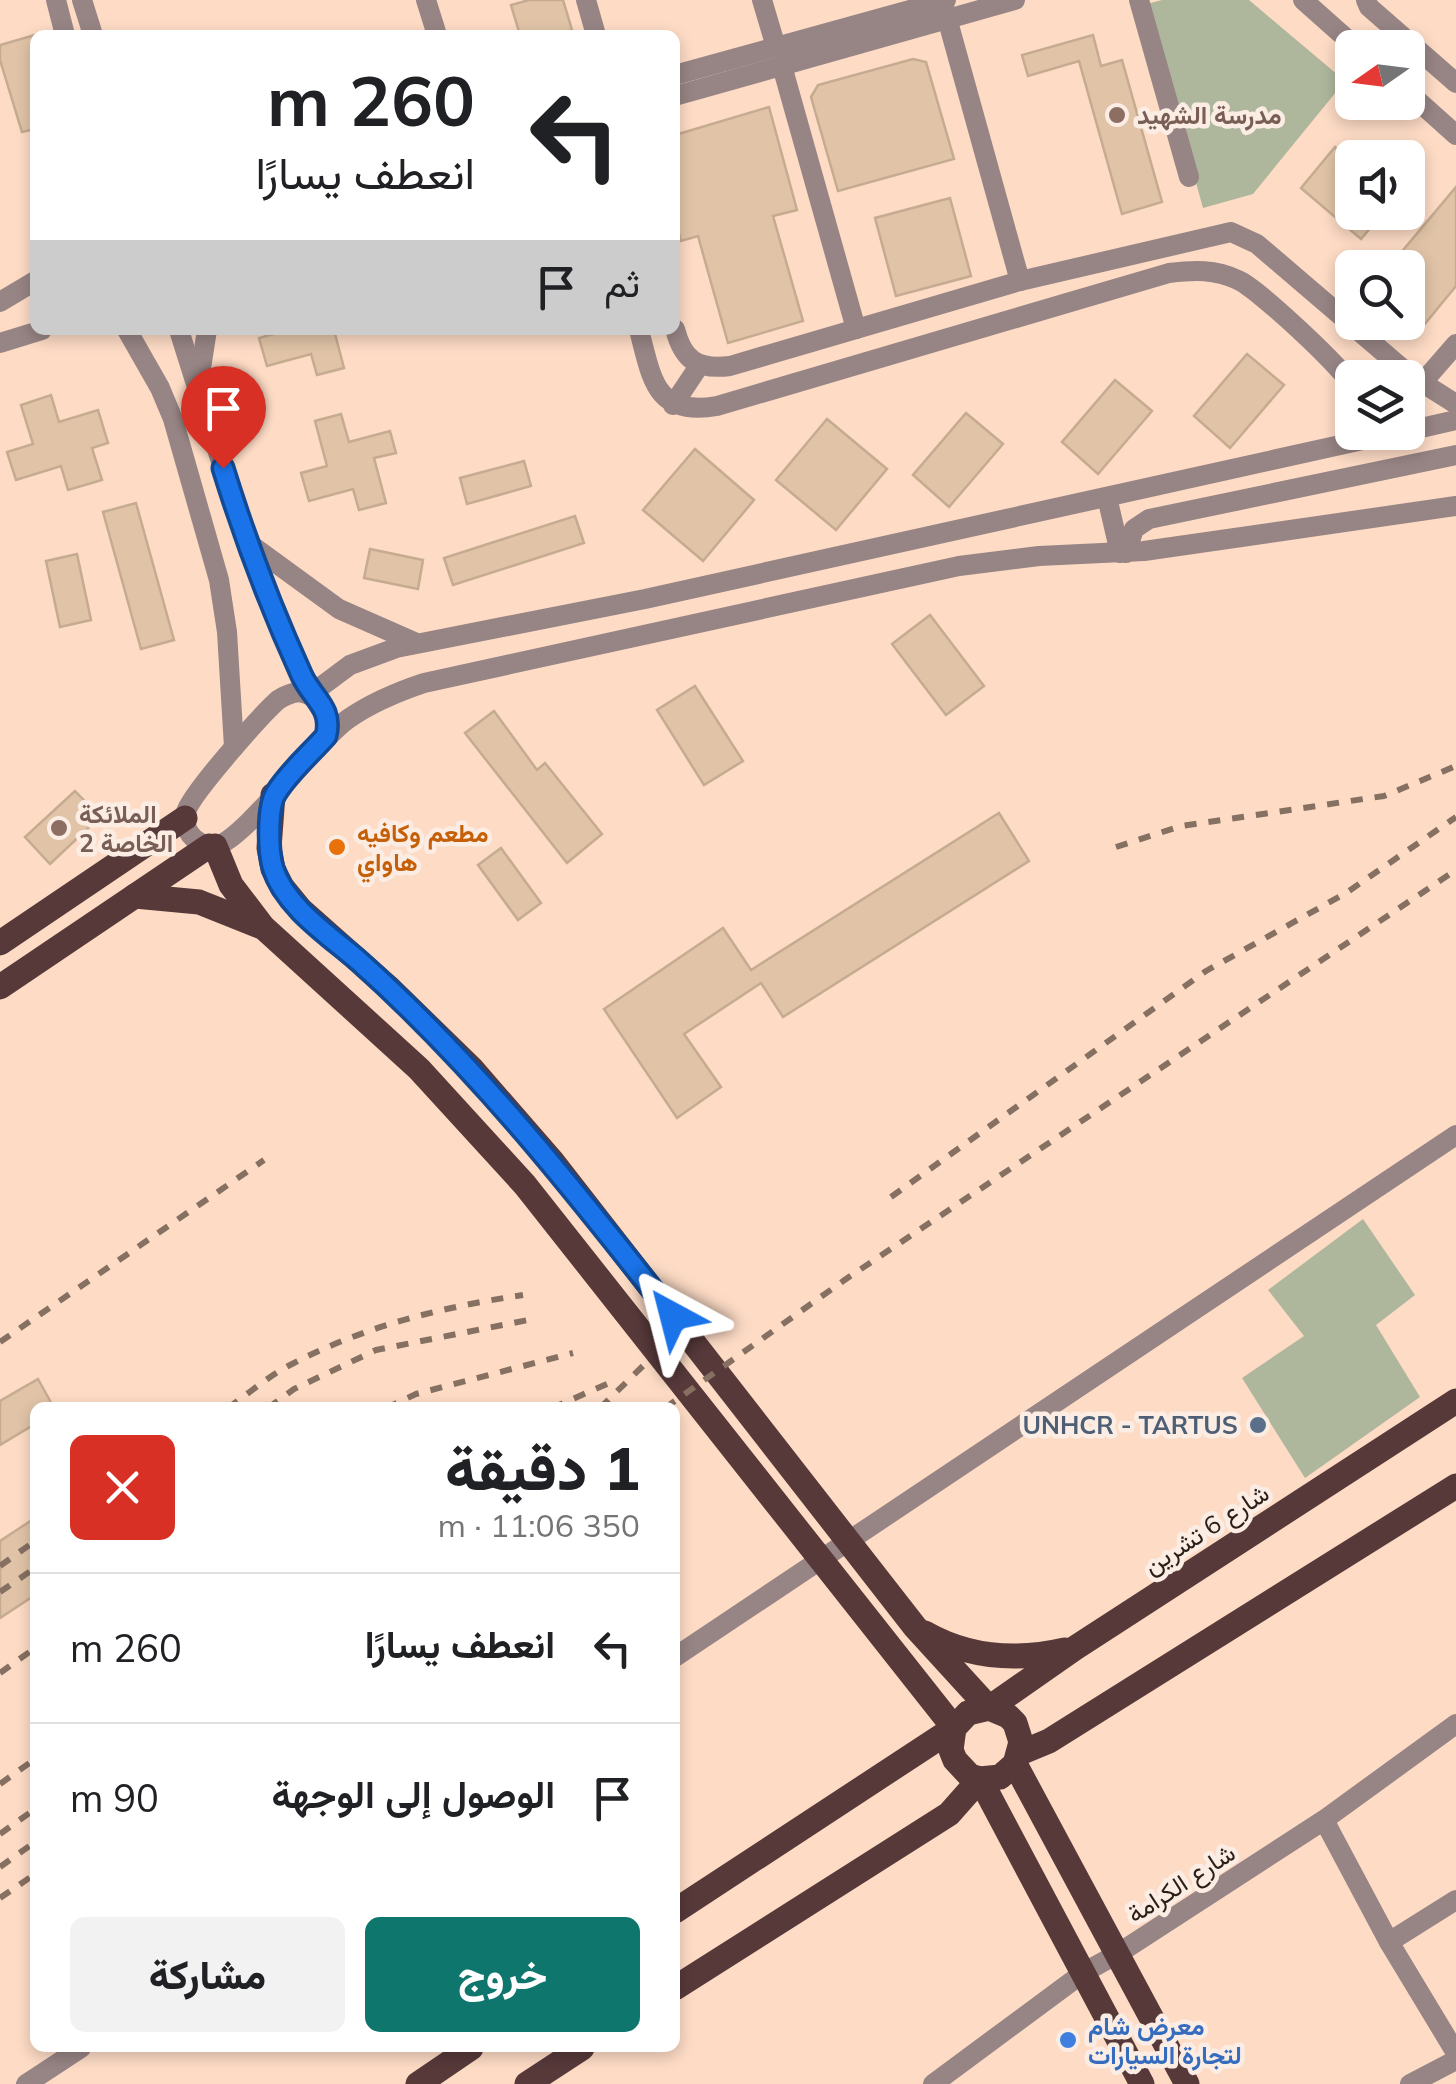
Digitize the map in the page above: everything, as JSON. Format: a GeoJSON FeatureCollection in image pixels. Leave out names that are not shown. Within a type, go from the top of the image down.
{"type":"FeatureCollection","features":[{"type":"Feature","properties":{"kind":"main road"},"geometry":{"type":"LineString","coordinates":[[273,796],[269,848],[282,888],[472,1070],[552,1162],[915,1627],[988,1708],[1015,1723],[1021,1742],[1018,1758],[1187,2084]]}},
{"type":"Feature","properties":{"kind":"main road"},"geometry":{"type":"LineString","coordinates":[[0,943],[185,818]]}},
{"type":"Feature","properties":{"kind":"main road"},"geometry":{"type":"LineString","coordinates":[[0,987],[212,846],[231,884],[263,928],[419,1069],[526,1185],[954,1728],[954,1760],[970,1776],[1000,1776],[1018,1758],[1456,1486]]}},
{"type":"Feature","properties":{"kind":"main road"},"geometry":{"type":"LineString","coordinates":[[134,896],[199,902],[263,928]]}},
{"type":"Feature","properties":{"kind":"main road","name":"شارع 6 تشرين"},"geometry":{"type":"LineString","coordinates":[[988,1708],[1456,1401]]}},
{"type":"Feature","properties":{"kind":"main road"},"geometry":{"type":"LineString","coordinates":[[915,1627],[951,1646],[990,1655],[1031,1656],[1075,1648]]}},
{"type":"Feature","properties":{"kind":"main road"},"geometry":{"type":"LineString","coordinates":[[680,1908],[954,1728],[968,1713],[988,1708]]}},
{"type":"Feature","properties":{"kind":"main road"},"geometry":{"type":"LineString","coordinates":[[980,1779],[1142,2084]]}},
{"type":"Feature","properties":{"kind":"main road"},"geometry":{"type":"LineString","coordinates":[[680,1985],[949,1814],[980,1779]]}},
{"type":"Feature","properties":{"kind":"main road"},"geometry":{"type":"LineString","coordinates":[[418,2084],[464,2052]]}},
{"type":"Feature","properties":{"kind":"main road"},"geometry":{"type":"LineString","coordinates":[[527,2084],[576,2052]]}},
{"type":"Feature","properties":{"kind":"street"},"geometry":{"type":"LineString","coordinates":[[56,0],[64,30]]}},
{"type":"Feature","properties":{"kind":"street"},"geometry":{"type":"LineString","coordinates":[[82,0],[91,30]]}},
{"type":"Feature","properties":{"kind":"street"},"geometry":{"type":"LineString","coordinates":[[426,0],[435,30]]}},
{"type":"Feature","properties":{"kind":"street"},"geometry":{"type":"LineString","coordinates":[[586,0],[595,30]]}},
{"type":"Feature","properties":{"kind":"street"},"geometry":{"type":"LineString","coordinates":[[762,0],[856,329]]}},
{"type":"Feature","properties":{"kind":"street"},"geometry":{"type":"LineString","coordinates":[[680,94],[779,57],[944,5],[1015,0]]}},
{"type":"Feature","properties":{"kind":"street"},"geometry":{"type":"LineString","coordinates":[[1140,0],[1190,177]]}},
{"type":"Feature","properties":{"kind":"street"},"geometry":{"type":"LineString","coordinates":[[1302,0],[1336,30]]}},
{"type":"Feature","properties":{"kind":"street"},"geometry":{"type":"LineString","coordinates":[[1366,0],[1368,8],[1453,74]]}},
{"type":"Feature","properties":{"kind":"street"},"geometry":{"type":"LineString","coordinates":[[944,5],[1020,281]]}},
{"type":"Feature","properties":{"kind":"street"},"geometry":{"type":"LineString","coordinates":[[680,74],[779,57]]}},
{"type":"Feature","properties":{"kind":"street"},"geometry":{"type":"LineString","coordinates":[[1425,107],[1456,135]]}},
{"type":"Feature","properties":{"kind":"street"},"geometry":{"type":"LineString","coordinates":[[678,335],[686,358],[699,366],[730,366],[1020,281],[1231,232],[1256,244],[1395,360]]}},
{"type":"Feature","properties":{"kind":"street"},"geometry":{"type":"LineString","coordinates":[[639,335],[660,392],[673,405],[692,410],[1169,273],[1196,269],[1242,281],[1335,362]]}},
{"type":"Feature","properties":{"kind":"street"},"geometry":{"type":"LineString","coordinates":[[0,302],[30,284]]}},
{"type":"Feature","properties":{"kind":"street"},"geometry":{"type":"LineString","coordinates":[[0,343],[30,334]]}},
{"type":"Feature","properties":{"kind":"street"},"geometry":{"type":"LineString","coordinates":[[129,335],[174,419],[219,580],[227,632],[234,747]]}},
{"type":"Feature","properties":{"kind":"street"},"geometry":{"type":"LineString","coordinates":[[181,335],[246,542],[274,614],[311,694],[328,712],[326,736]]}},
{"type":"Feature","properties":{"kind":"street"},"geometry":{"type":"LineString","coordinates":[[199,393],[206,335]]}},
{"type":"Feature","properties":{"kind":"street"},"geometry":{"type":"LineString","coordinates":[[1425,380],[1456,344]]}},
{"type":"Feature","properties":{"kind":"street"},"geometry":{"type":"LineString","coordinates":[[673,405],[699,366]]}},
{"type":"Feature","properties":{"kind":"street"},"geometry":{"type":"LineString","coordinates":[[1425,385],[1456,404]]}},
{"type":"Feature","properties":{"kind":"street"},"geometry":{"type":"LineString","coordinates":[[1425,427],[1456,420]]}},
{"type":"Feature","properties":{"kind":"street"},"geometry":{"type":"LineString","coordinates":[[1335,442],[1107,498],[372,654],[311,694],[299,692],[278,700],[234,747],[187,809],[187,831],[196,842],[212,846],[232,836],[326,736],[372,704],[424,684],[959,566],[1039,556],[1123,552],[1456,506]]}},
{"type":"Feature","properties":{"kind":"street"},"geometry":{"type":"LineString","coordinates":[[1123,552],[1134,529],[1149,519],[1456,455]]}},
{"type":"Feature","properties":{"kind":"street"},"geometry":{"type":"LineString","coordinates":[[1107,498],[1123,552]]}},
{"type":"Feature","properties":{"kind":"street"},"geometry":{"type":"LineString","coordinates":[[246,542],[339,609],[420,644]]}},
{"type":"Feature","properties":{"kind":"street"},"geometry":{"type":"LineString","coordinates":[[680,1653],[1456,1135]]}},
{"type":"Feature","properties":{"kind":"street","name":"شارع الكرامة"},"geometry":{"type":"LineString","coordinates":[[932,2084],[1083,1973],[1324,1820],[1456,1724]]}},
{"type":"Feature","properties":{"kind":"street"},"geometry":{"type":"LineString","coordinates":[[1324,1820],[1456,2056],[1410,2084]]}},
{"type":"Feature","properties":{"kind":"street"},"geometry":{"type":"LineString","coordinates":[[1389,1942],[1456,1900]]}},
{"type":"Feature","properties":{"kind":"street"},"geometry":{"type":"LineString","coordinates":[[26,2084],[75,2052]]}},
{"type":"Feature","properties":{"kind":"green space"},"geometry":{"type":"Polygon","coordinates":[[[1162,0],[1249,0],[1335,73],[1335,93],[1253,194],[1203,208],[1147,4],[1162,0]]]}},
{"type":"Feature","properties":{"kind":"green space"},"geometry":{"type":"Polygon","coordinates":[[[1363,1219],[1415,1295],[1376,1325],[1420,1397],[1305,1478],[1242,1378],[1304,1336],[1268,1290],[1363,1219]]]}},
{"type":"Feature","properties":{"kind":"building"},"geometry":{"type":"Polygon","coordinates":[[[529,0],[563,0],[572,30],[518,30],[511,5],[529,0]]]}},
{"type":"Feature","properties":{"kind":"building"},"geometry":{"type":"Polygon","coordinates":[[[1093,35],[1101,66],[1122,60],[1162,202],[1122,214],[1079,61],[1028,76],[1022,55],[1093,35]]]}},
{"type":"Feature","properties":{"kind":"building"},"geometry":{"type":"Polygon","coordinates":[[[30,36],[30,130],[22,132],[0,60],[0,45],[30,36]]]}},
{"type":"Feature","properties":{"kind":"building"},"geometry":{"type":"Polygon","coordinates":[[[913,59],[926,62],[954,159],[838,191],[811,97],[818,85],[913,59]]]}},
{"type":"Feature","properties":{"kind":"building"},"geometry":{"type":"Polygon","coordinates":[[[769,107],[797,210],[773,216],[803,321],[728,343],[698,236],[681,241],[680,237],[680,134],[769,107]]]}},
{"type":"Feature","properties":{"kind":"building"},"geometry":{"type":"Polygon","coordinates":[[[1335,147],[1335,217],[1301,188],[1335,147]]]}},
{"type":"Feature","properties":{"kind":"building"},"geometry":{"type":"Polygon","coordinates":[[[1456,187],[1456,286],[1425,324],[1425,250],[1403,250],[1420,230],[1425,230],[1425,224],[1456,187]]]}},
{"type":"Feature","properties":{"kind":"building"},"geometry":{"type":"Polygon","coordinates":[[[950,198],[971,276],[896,296],[875,218],[950,198]]]}},
{"type":"Feature","properties":{"kind":"building"},"geometry":{"type":"Polygon","coordinates":[[[1350,230],[1369,230],[1361,239],[1350,230]]]}},
{"type":"Feature","properties":{"kind":"building"},"geometry":{"type":"Polygon","coordinates":[[[335,335],[344,368],[317,375],[311,354],[267,366],[259,338],[335,335]]]}},
{"type":"Feature","properties":{"kind":"building"},"geometry":{"type":"Polygon","coordinates":[[[1247,354],[1284,385],[1230,448],[1194,416],[1247,354]]]}},
{"type":"Feature","properties":{"kind":"building"},"geometry":{"type":"Polygon","coordinates":[[[1115,380],[1152,411],[1098,474],[1062,442],[1115,380]]]}},
{"type":"Feature","properties":{"kind":"building"},"geometry":{"type":"Polygon","coordinates":[[[51,395],[59,422],[98,410],[108,443],[92,448],[102,480],[68,490],[61,466],[16,480],[7,452],[33,444],[21,405],[51,395]]]}},
{"type":"Feature","properties":{"kind":"building"},"geometry":{"type":"Polygon","coordinates":[[[966,413],[1003,444],[949,507],[913,475],[966,413]]]}},
{"type":"Feature","properties":{"kind":"building"},"geometry":{"type":"Polygon","coordinates":[[[341,414],[349,442],[390,431],[396,453],[374,458],[386,503],[359,510],[353,489],[309,501],[301,473],[327,466],[315,421],[341,414]]]}},
{"type":"Feature","properties":{"kind":"building"},"geometry":{"type":"Polygon","coordinates":[[[827,419],[887,469],[836,530],[776,480],[827,419]]]}},
{"type":"Feature","properties":{"kind":"building"},"geometry":{"type":"Polygon","coordinates":[[[695,449],[754,500],[703,561],[643,510],[695,449]]]}},
{"type":"Feature","properties":{"kind":"building"},"geometry":{"type":"Polygon","coordinates":[[[524,461],[531,486],[467,504],[460,478],[524,461]]]}},
{"type":"Feature","properties":{"kind":"building"},"geometry":{"type":"Polygon","coordinates":[[[136,503],[174,640],[141,649],[103,512],[136,503]]]}},
{"type":"Feature","properties":{"kind":"building"},"geometry":{"type":"Polygon","coordinates":[[[575,516],[584,543],[453,585],[444,558],[575,516]]]}},
{"type":"Feature","properties":{"kind":"building"},"geometry":{"type":"Polygon","coordinates":[[[370,549],[423,560],[418,589],[364,578],[370,549]]]}},
{"type":"Feature","properties":{"kind":"building"},"geometry":{"type":"Polygon","coordinates":[[[77,554],[91,620],[60,627],[46,561],[77,554]]]}},
{"type":"Feature","properties":{"kind":"building"},"geometry":{"type":"Polygon","coordinates":[[[930,615],[984,686],[946,715],[892,644],[930,615]]]}},
{"type":"Feature","properties":{"kind":"building"},"geometry":{"type":"Polygon","coordinates":[[[695,686],[743,761],[704,785],[657,710],[695,686]]]}},
{"type":"Feature","properties":{"kind":"building"},"geometry":{"type":"Polygon","coordinates":[[[494,711],[537,770],[545,763],[602,834],[567,863],[465,733],[494,711]]]}},
{"type":"Feature","properties":{"kind":"building"},"geometry":{"type":"Polygon","coordinates":[[[75,791],[100,817],[50,864],[25,837],[75,791]]]}},
{"type":"Feature","properties":{"kind":"building"},"geometry":{"type":"Polygon","coordinates":[[[999,813],[1029,861],[783,1017],[761,983],[684,1034],[721,1087],[677,1118],[604,1009],[723,928],[751,970],[999,813]]]}},
{"type":"Feature","properties":{"kind":"building"},"geometry":{"type":"Polygon","coordinates":[[[501,848],[541,903],[518,920],[478,865],[501,848]]]}},
{"type":"Feature","properties":{"kind":"building"},"geometry":{"type":"Polygon","coordinates":[[[38,1379],[51,1402],[30,1402],[30,1427],[0,1445],[0,1401],[38,1379]]]}},
{"type":"Feature","properties":{"kind":"building"},"geometry":{"type":"Polygon","coordinates":[[[30,1521],[30,1598],[0,1618],[0,1541],[30,1521]]]}},
{"type":"Feature","properties":{"kind":"railway"},"geometry":{"type":"LineString","coordinates":[[1116,847],[1181,826],[1384,796],[1456,766]]}},
{"type":"Feature","properties":{"kind":"railway"},"geometry":{"type":"LineString","coordinates":[[891,1197],[1206,971],[1346,893],[1456,817]]}},
{"type":"Feature","properties":{"kind":"railway"},"geometry":{"type":"LineString","coordinates":[[673,1402],[846,1279],[1456,870]]}},
{"type":"Feature","properties":{"kind":"railway"},"geometry":{"type":"LineString","coordinates":[[0,1342],[264,1160]]}},
{"type":"Feature","properties":{"kind":"railway"},"geometry":{"type":"LineString","coordinates":[[236,1402],[284,1368],[348,1339],[434,1312],[523,1295]]}},
{"type":"Feature","properties":{"kind":"railway"},"geometry":{"type":"LineString","coordinates":[[276,1402],[294,1389],[376,1350],[528,1320]]}},
{"type":"Feature","properties":{"kind":"railway"},"geometry":{"type":"LineString","coordinates":[[399,1402],[416,1394],[573,1353]]}},
{"type":"Feature","properties":{"kind":"railway"},"geometry":{"type":"LineString","coordinates":[[606,1402],[649,1360]]}},
{"type":"Feature","properties":{"kind":"railway"},"geometry":{"type":"LineString","coordinates":[[566,1402],[607,1384]]}},
{"type":"Feature","properties":{"kind":"railway"},"geometry":{"type":"LineString","coordinates":[[0,1566],[30,1545]]}},
{"type":"Feature","properties":{"kind":"railway"},"geometry":{"type":"LineString","coordinates":[[0,1592],[30,1571]]}},
{"type":"Feature","properties":{"kind":"railway"},"geometry":{"type":"LineString","coordinates":[[0,1673],[30,1652]]}},
{"type":"Feature","properties":{"kind":"railway"},"geometry":{"type":"LineString","coordinates":[[0,1784],[30,1763]]}},
{"type":"Feature","properties":{"kind":"railway"},"geometry":{"type":"LineString","coordinates":[[0,1834],[30,1813]]}},
{"type":"Feature","properties":{"kind":"railway"},"geometry":{"type":"LineString","coordinates":[[0,1867],[30,1846]]}},
{"type":"Feature","properties":{"kind":"railway"},"geometry":{"type":"LineString","coordinates":[[0,1898],[30,1877]]}},
{"type":"Feature","properties":{"kind":"place","name":"مدرسة الشهيد"},"geometry":{"type":"Point","coordinates":[1117,115]}},
{"type":"Feature","properties":{"kind":"place","name":"الملائكة الخاصة 2"},"geometry":{"type":"Point","coordinates":[59,828]}},
{"type":"Feature","properties":{"kind":"place","name":"مطعم وكافيه هاواي"},"geometry":{"type":"Point","coordinates":[337,847]}},
{"type":"Feature","properties":{"kind":"place","name":"UNHCR - TARTUS"},"geometry":{"type":"Point","coordinates":[1258,1425]}},
{"type":"Feature","properties":{"kind":"place","name":"معرض شام لتجارة السيارات"},"geometry":{"type":"Point","coordinates":[1068,2040]}},
{"type":"Feature","properties":{"kind":"route"},"geometry":{"type":"LineString","coordinates":[[223,468],[274,614],[311,694],[328,712],[330,724],[326,736],[273,796],[269,848],[282,888],[472,1070],[552,1162],[673,1316]]}}]}
